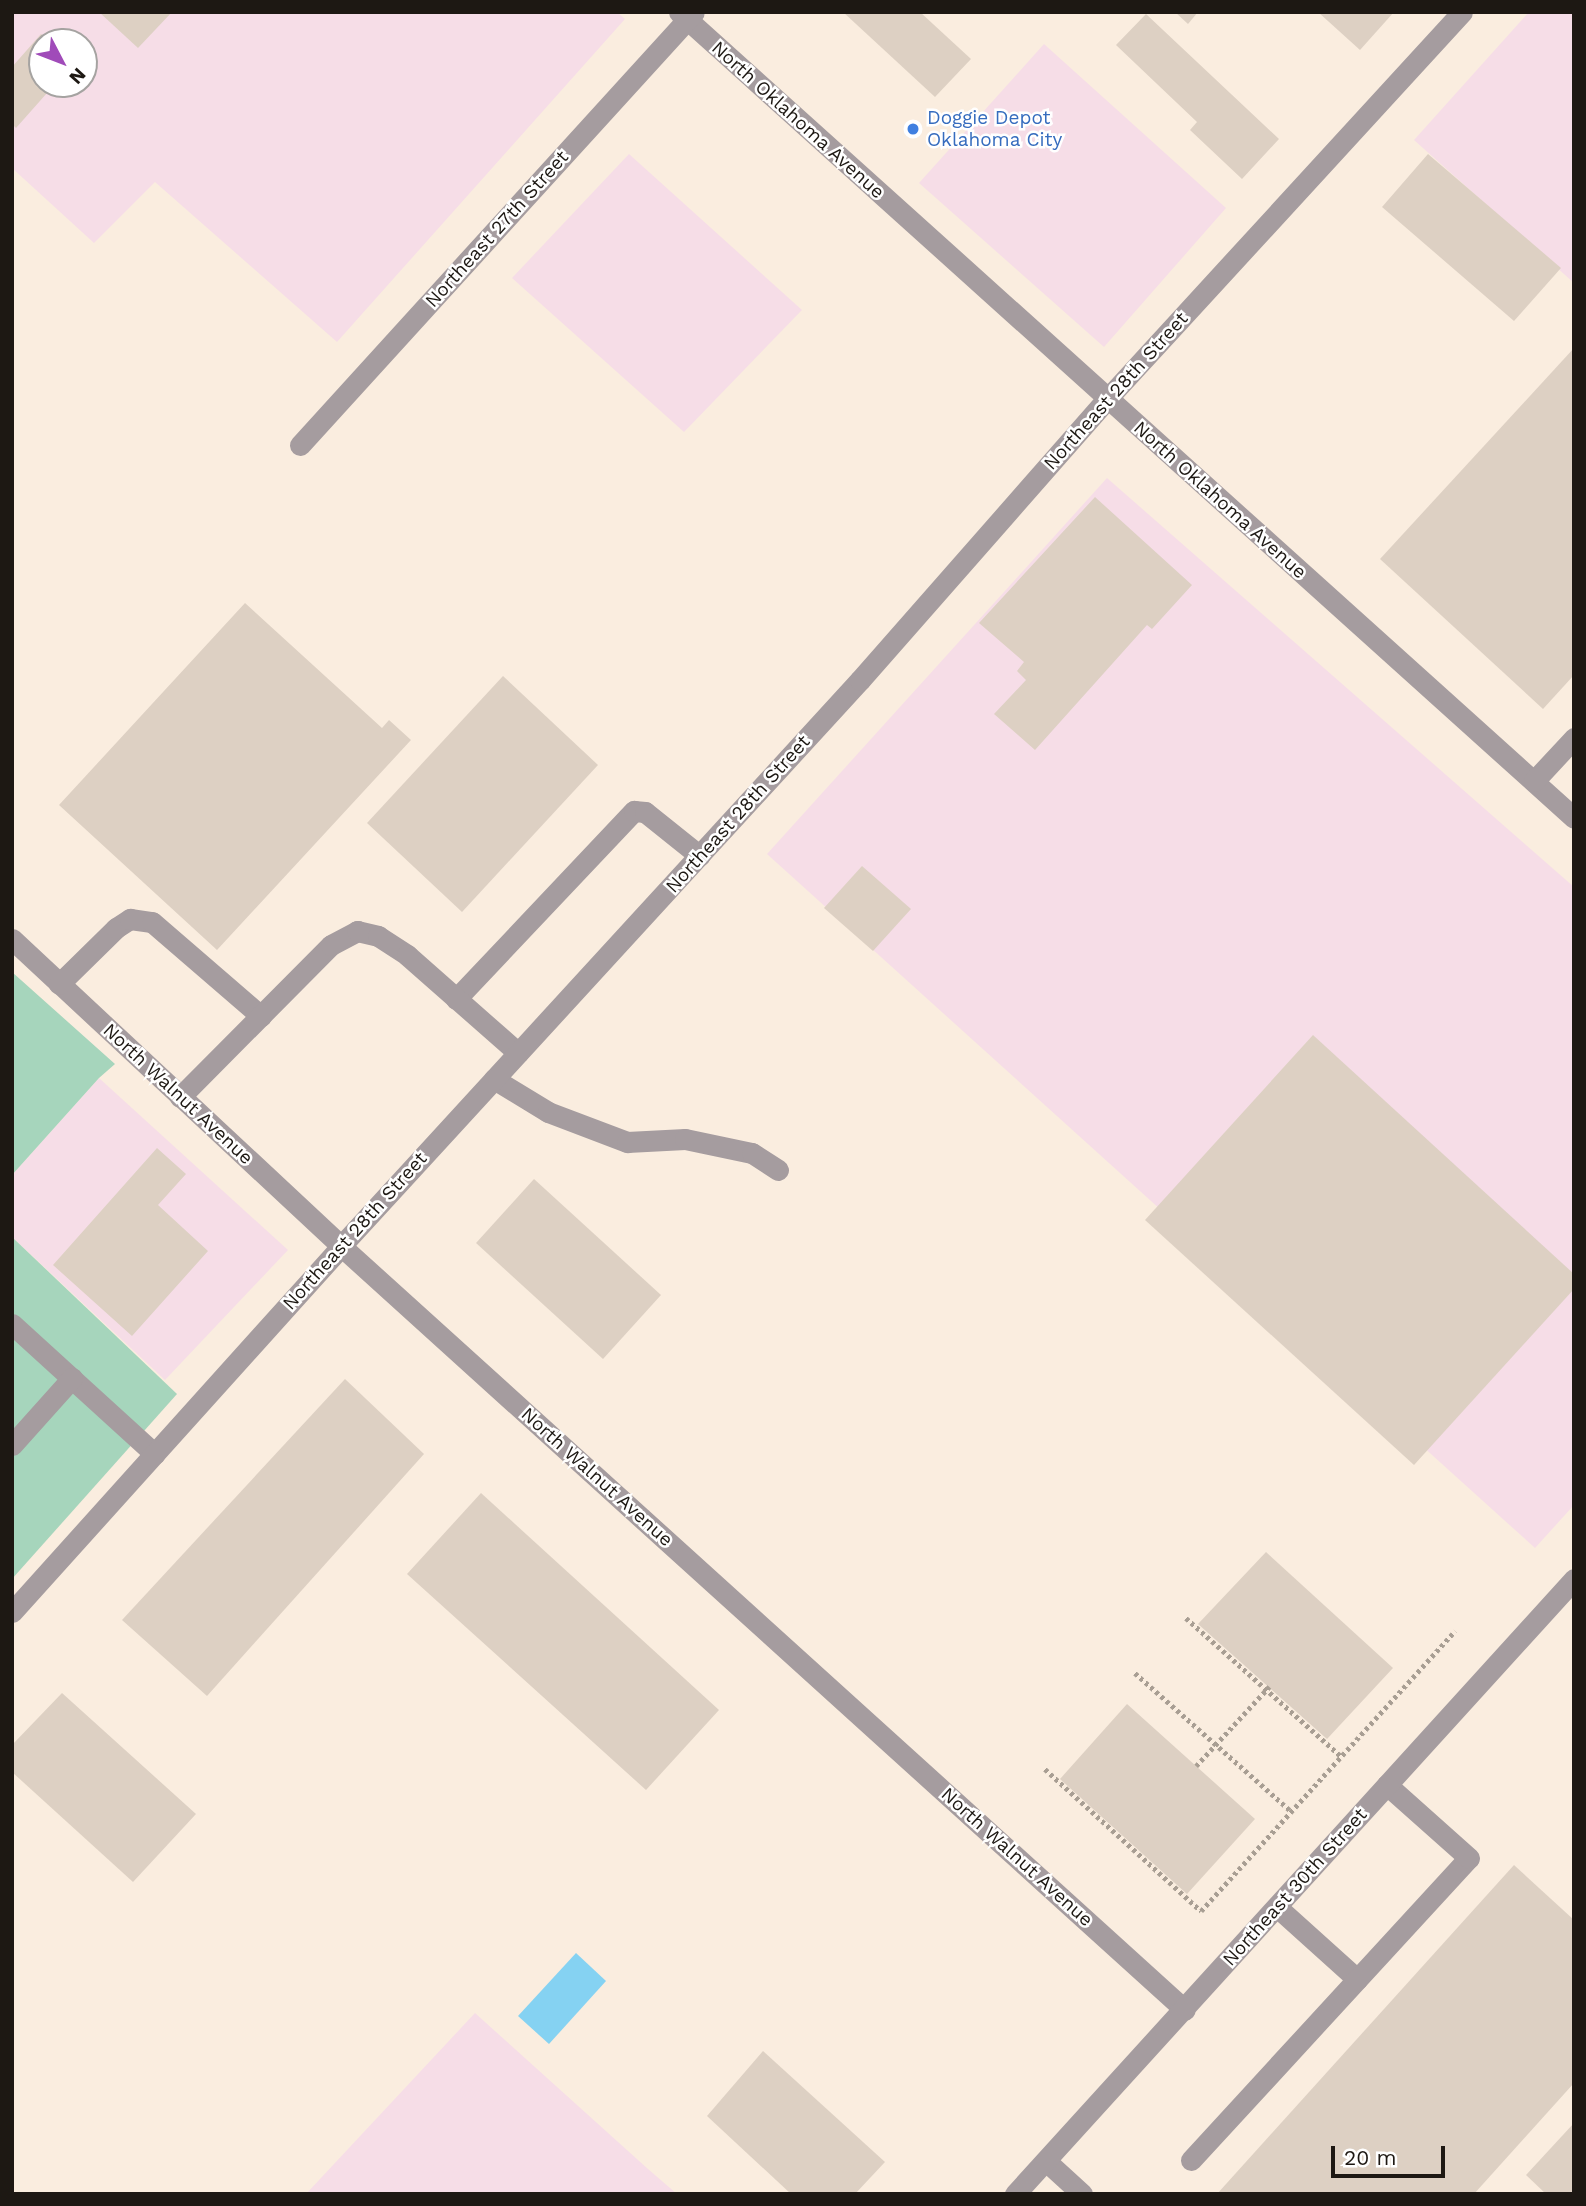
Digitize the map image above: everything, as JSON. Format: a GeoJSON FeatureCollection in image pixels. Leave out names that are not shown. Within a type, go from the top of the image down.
{"type":"FeatureCollection","features":[{"type":"Feature","properties":{"kind":"street","name":"Northeast 28th Street"},"geometry":{"type":"LineString","coordinates":[[12,1612],[341,1246],[860,680],[1107,399],[1462,12]]}},
{"type":"Feature","properties":{"kind":"street","name":"North Oklahoma Avenue"},"geometry":{"type":"LineString","coordinates":[[686,15],[1107,399],[1574,818]]}},
{"type":"Feature","properties":{"kind":"street","name":"Northeast 27th Street"},"geometry":{"type":"LineString","coordinates":[[300,445],[686,15]]}},
{"type":"Feature","properties":{"kind":"street"},"geometry":{"type":"LineString","coordinates":[[1534,781],[1574,738]]}},
{"type":"Feature","properties":{"kind":"street"},"geometry":{"type":"LineString","coordinates":[[456,999],[634,811],[645,812],[700,856]]}},
{"type":"Feature","properties":{"kind":"street"},"geometry":{"type":"LineString","coordinates":[[60,984],[116,928],[130,919],[152,922],[261,1016]]}},
{"type":"Feature","properties":{"kind":"street"},"geometry":{"type":"LineString","coordinates":[[180,1097],[331,944],[356,931],[390,943],[518,1053]]}},
{"type":"Feature","properties":{"kind":"street","name":"North Walnut Avenue"},"geometry":{"type":"LineString","coordinates":[[12,939],[341,1246],[1185,2010]]}},
{"type":"Feature","properties":{"kind":"street"},"geometry":{"type":"LineString","coordinates":[[494,1079],[548,1112],[627,1142],[685,1139],[752,1153],[778,1170]]}},
{"type":"Feature","properties":{"kind":"street"},"geometry":{"type":"LineString","coordinates":[[12,1324],[155,1454]]}},
{"type":"Feature","properties":{"kind":"street"},"geometry":{"type":"LineString","coordinates":[[12,1445],[72,1378]]}},
{"type":"Feature","properties":{"kind":"street","name":"Northeast 30th Street"},"geometry":{"type":"LineString","coordinates":[[1015,2194],[1574,1579]]}},
{"type":"Feature","properties":{"kind":"street"},"geometry":{"type":"LineString","coordinates":[[1191,2160],[1469,1858],[1387,1785]]}},
{"type":"Feature","properties":{"kind":"street"},"geometry":{"type":"LineString","coordinates":[[1277,1907],[1357,1979]]}},
{"type":"Feature","properties":{"kind":"street"},"geometry":{"type":"LineString","coordinates":[[1046,2161],[1082,2194]]}},
{"type":"Feature","properties":{"kind":"path"},"geometry":{"type":"LineString","coordinates":[[1186,1618],[1341,1756]]}},
{"type":"Feature","properties":{"kind":"path"},"geometry":{"type":"LineString","coordinates":[[1045,1769],[1201,1911],[1455,1631]]}},
{"type":"Feature","properties":{"kind":"path"},"geometry":{"type":"LineString","coordinates":[[1135,1673],[1292,1812]]}},
{"type":"Feature","properties":{"kind":"path"},"geometry":{"type":"LineString","coordinates":[[1196,1766],[1267,1688]]}},
{"type":"Feature","properties":{"kind":"shaded area"},"geometry":{"type":"Polygon","coordinates":[[[12,12],[617,12],[625,19],[337,342],[155,182],[94,243],[12,168],[12,12]]]}},
{"type":"Feature","properties":{"kind":"shaded area"},"geometry":{"type":"Polygon","coordinates":[[[1529,12],[1574,12],[1574,283],[1414,140],[1529,12]]]}},
{"type":"Feature","properties":{"kind":"shaded area"},"geometry":{"type":"Polygon","coordinates":[[[1044,44],[1226,208],[1104,347],[919,183],[1044,44]]]}},
{"type":"Feature","properties":{"kind":"shaded area"},"geometry":{"type":"Polygon","coordinates":[[[629,154],[802,310],[684,432],[512,278],[629,154]]]}},
{"type":"Feature","properties":{"kind":"shaded area"},"geometry":{"type":"Polygon","coordinates":[[[1107,478],[1574,887],[1574,1505],[1535,1548],[767,854],[1107,478]]]}},
{"type":"Feature","properties":{"kind":"shaded area"},"geometry":{"type":"Polygon","coordinates":[[[99,1078],[288,1250],[165,1380],[12,1237],[12,1175],[99,1078]]]}},
{"type":"Feature","properties":{"kind":"shaded area"},"geometry":{"type":"Polygon","coordinates":[[[475,2013],[648,2169],[677,2194],[306,2194],[475,2013]]]}},
{"type":"Feature","properties":{"kind":"green space"},"geometry":{"type":"Polygon","coordinates":[[[12,972],[115,1064],[99,1078],[12,1175],[12,972]]]}},
{"type":"Feature","properties":{"kind":"green space"},"geometry":{"type":"Polygon","coordinates":[[[12,1237],[177,1394],[12,1579],[12,1237]]]}},
{"type":"Feature","properties":{"kind":"water"},"geometry":{"type":"Polygon","coordinates":[[[576,1953],[606,1981],[549,2044],[518,2016],[576,1953]]]}},
{"type":"Feature","properties":{"kind":"building"},"geometry":{"type":"Polygon","coordinates":[[[99,12],[172,12],[138,48],[99,12]]]}},
{"type":"Feature","properties":{"kind":"building"},"geometry":{"type":"Polygon","coordinates":[[[843,12],[920,12],[971,59],[935,97],[843,12]]]}},
{"type":"Feature","properties":{"kind":"building"},"geometry":{"type":"Polygon","coordinates":[[[1175,12],[1198,12],[1188,24],[1175,12]]]}},
{"type":"Feature","properties":{"kind":"building"},"geometry":{"type":"Polygon","coordinates":[[[1318,12],[1394,12],[1360,50],[1318,12]]]}},
{"type":"Feature","properties":{"kind":"building"},"geometry":{"type":"Polygon","coordinates":[[[1146,14],[1279,139],[1242,179],[1190,130],[1197,122],[1116,45],[1146,14]]]}},
{"type":"Feature","properties":{"kind":"building"},"geometry":{"type":"Polygon","coordinates":[[[28,49],[28,98],[43,98],[16,128],[12,124],[12,67],[28,49]]]}},
{"type":"Feature","properties":{"kind":"building"},"geometry":{"type":"Polygon","coordinates":[[[1428,154],[1561,268],[1514,321],[1382,207],[1428,154]]]}},
{"type":"Feature","properties":{"kind":"building"},"geometry":{"type":"Polygon","coordinates":[[[1574,348],[1574,675],[1543,709],[1380,559],[1574,348]]]}},
{"type":"Feature","properties":{"kind":"building"},"geometry":{"type":"Polygon","coordinates":[[[1095,497],[1192,585],[1152,629],[1147,625],[1035,750],[994,714],[1026,680],[1017,671],[1024,662],[979,623],[1095,497]]]}},
{"type":"Feature","properties":{"kind":"building"},"geometry":{"type":"Polygon","coordinates":[[[245,603],[382,728],[389,720],[411,740],[217,950],[59,805],[245,603]]]}},
{"type":"Feature","properties":{"kind":"building"},"geometry":{"type":"Polygon","coordinates":[[[503,676],[598,765],[462,912],[367,823],[503,676]]]}},
{"type":"Feature","properties":{"kind":"building"},"geometry":{"type":"Polygon","coordinates":[[[862,866],[911,909],[873,951],[824,908],[862,866]]]}},
{"type":"Feature","properties":{"kind":"building"},"geometry":{"type":"Polygon","coordinates":[[[1313,1035],[1574,1274],[1574,1289],[1414,1465],[1145,1220],[1313,1035]]]}},
{"type":"Feature","properties":{"kind":"building"},"geometry":{"type":"Polygon","coordinates":[[[157,1148],[186,1174],[158,1205],[208,1251],[132,1336],[53,1265],[157,1148]]]}},
{"type":"Feature","properties":{"kind":"building"},"geometry":{"type":"Polygon","coordinates":[[[534,1179],[661,1295],[603,1359],[476,1243],[534,1179]]]}},
{"type":"Feature","properties":{"kind":"building"},"geometry":{"type":"Polygon","coordinates":[[[345,1379],[424,1454],[207,1696],[122,1620],[345,1379]]]}},
{"type":"Feature","properties":{"kind":"building"},"geometry":{"type":"Polygon","coordinates":[[[481,1493],[719,1710],[646,1790],[407,1574],[481,1493]]]}},
{"type":"Feature","properties":{"kind":"building"},"geometry":{"type":"Polygon","coordinates":[[[1266,1552],[1393,1668],[1327,1739],[1198,1624],[1266,1552]]]}},
{"type":"Feature","properties":{"kind":"building"},"geometry":{"type":"Polygon","coordinates":[[[62,1693],[196,1814],[133,1882],[12,1772],[12,1745],[62,1693]]]}},
{"type":"Feature","properties":{"kind":"building"},"geometry":{"type":"Polygon","coordinates":[[[1127,1704],[1255,1819],[1187,1894],[1060,1779],[1127,1704]]]}},
{"type":"Feature","properties":{"kind":"building"},"geometry":{"type":"Polygon","coordinates":[[[1514,1865],[1574,1920],[1574,2083],[1474,2194],[1217,2194],[1514,1865]]]}},
{"type":"Feature","properties":{"kind":"building"},"geometry":{"type":"Polygon","coordinates":[[[763,2051],[885,2162],[855,2194],[791,2194],[707,2116],[763,2051]]]}},
{"type":"Feature","properties":{"kind":"building"},"geometry":{"type":"Polygon","coordinates":[[[1574,2123],[1574,2194],[1546,2194],[1526,2175],[1574,2123]]]}},
{"type":"Feature","properties":{"kind":"place","name":"Doggie Depot Oklahoma City"},"geometry":{"type":"Point","coordinates":[913,129]}}]}
